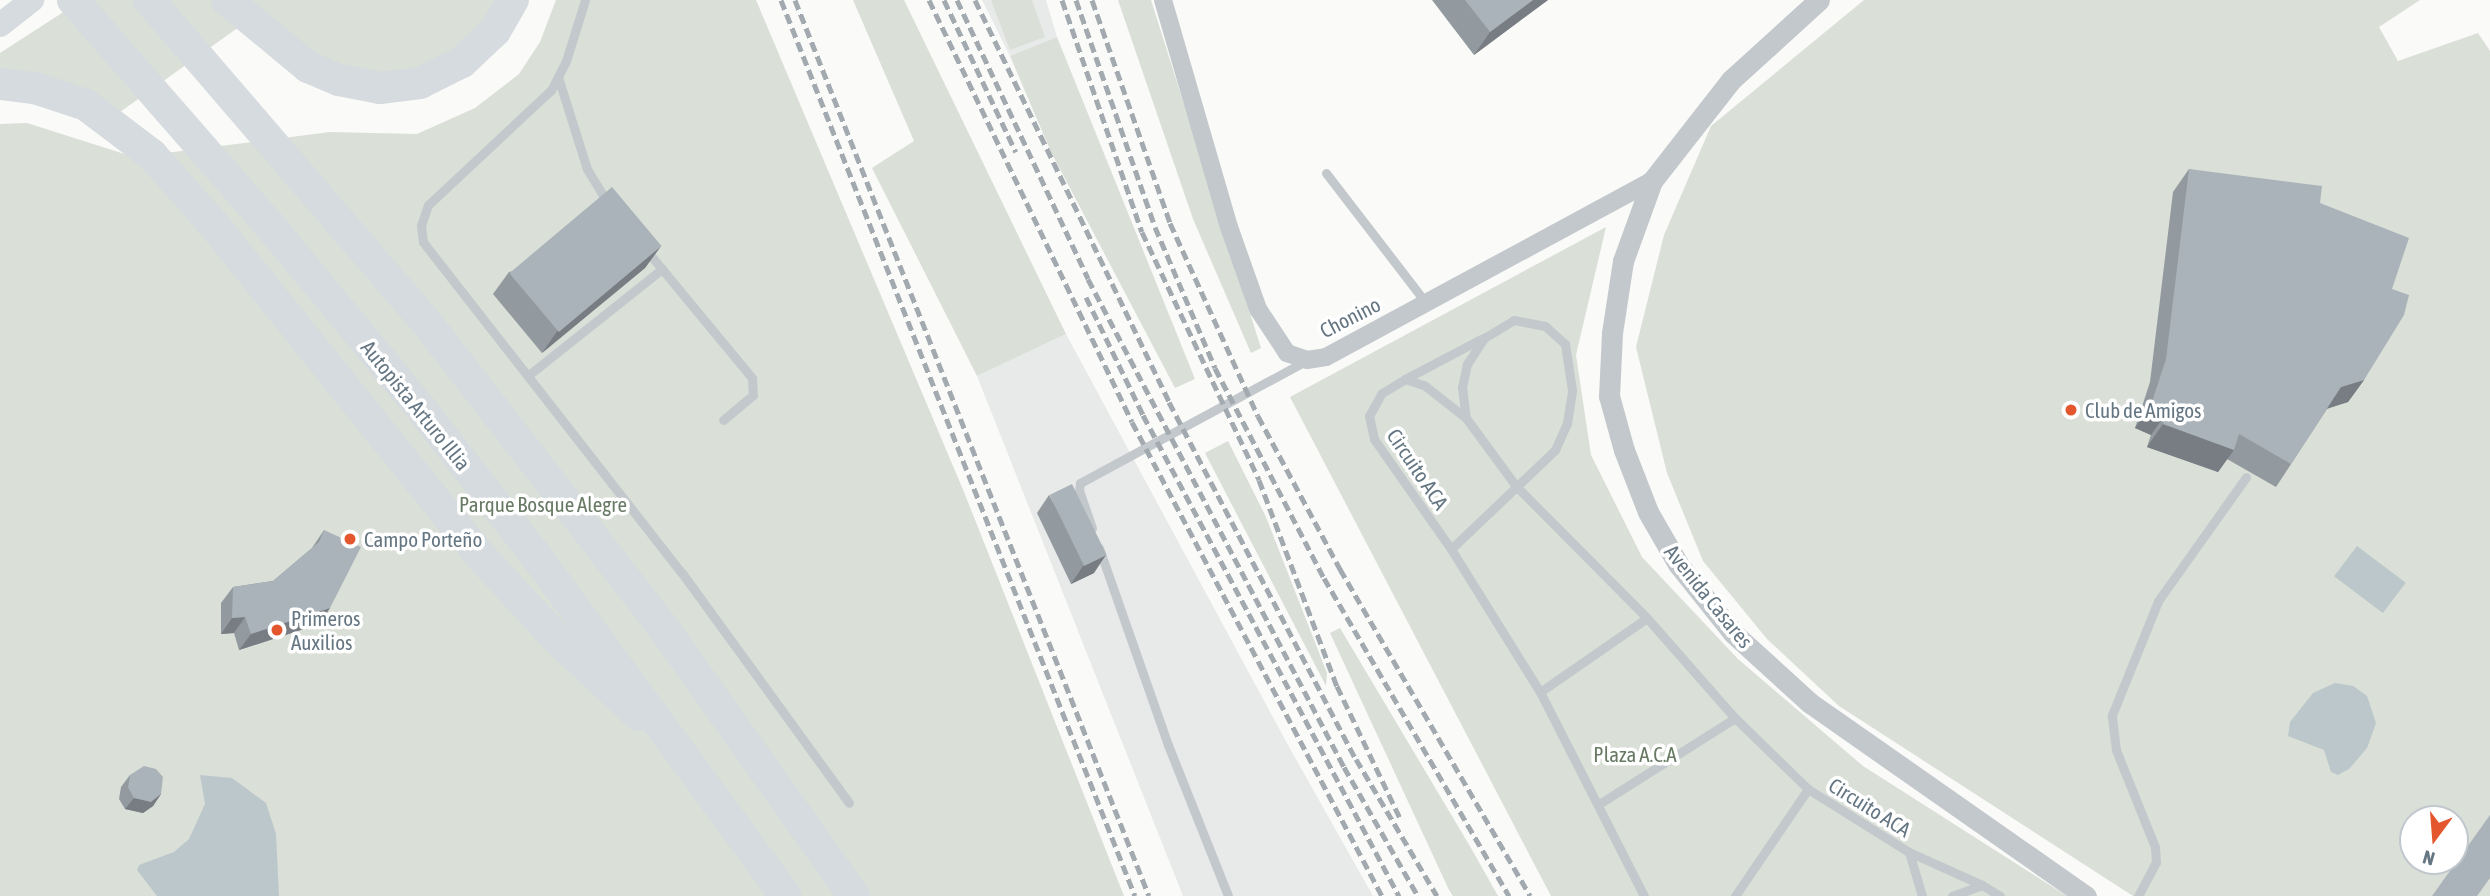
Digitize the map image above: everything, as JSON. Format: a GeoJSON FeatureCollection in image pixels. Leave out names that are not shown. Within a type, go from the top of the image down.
{"type":"FeatureCollection","features":[{"type":"Feature","properties":{"kind":"highway","name":"Autopista Arturo Illia"},"geometry":{"type":"LineString","coordinates":[[73,0],[267,222],[425,414],[683,753],[786,896]]}},
{"type":"Feature","properties":{"kind":"highway"},"geometry":{"type":"LineString","coordinates":[[149,0],[430,327],[667,633],[854,896]]}},
{"type":"Feature","properties":{"kind":"highway"},"geometry":{"type":"LineString","coordinates":[[227,0],[278,47],[321,74],[380,88],[435,78],[474,53],[495,31],[513,0]]}},
{"type":"Feature","properties":{"kind":"highway"},"geometry":{"type":"LineString","coordinates":[[0,84],[66,97],[122,130],[167,171],[522,603],[605,685],[683,753]]}},
{"type":"Feature","properties":{"kind":"main road"},"geometry":{"type":"LineString","coordinates":[[0,25],[32,0]]}},
{"type":"Feature","properties":{"kind":"street","name":"Chonino"},"geometry":{"type":"LineString","coordinates":[[1163,0],[1229,227],[1258,309],[1287,354],[1307,360],[1326,357],[1652,181]]}},
{"type":"Feature","properties":{"kind":"street","name":"Avenida Casares"},"geometry":{"type":"LineString","coordinates":[[1819,0],[1731,80],[1684,134],[1652,181],[1623,261],[1612,333],[1609,396],[1623,450],[1648,512],[1678,564],[1733,633],[1810,704],[2087,896]]}},
{"type":"Feature","properties":{"kind":"lane"},"geometry":{"type":"LineString","coordinates":[[585,0],[558,77],[533,111],[434,198],[421,225],[432,256],[530,374],[849,803]]}},
{"type":"Feature","properties":{"kind":"lane"},"geometry":{"type":"LineString","coordinates":[[558,77],[587,169],[620,219]]}},
{"type":"Feature","properties":{"kind":"lane"},"geometry":{"type":"LineString","coordinates":[[1326,173],[1426,303]]}},
{"type":"Feature","properties":{"kind":"lane"},"geometry":{"type":"LineString","coordinates":[[637,239],[752,378],[753,395],[723,420]]}},
{"type":"Feature","properties":{"kind":"lane"},"geometry":{"type":"LineString","coordinates":[[530,374],[662,269]]}},
{"type":"Feature","properties":{"kind":"lane","name":"Circuito ACA"},"geometry":{"type":"LineString","coordinates":[[1451,549],[1555,450],[1567,424],[1572,390],[1565,344],[1545,326],[1514,320],[1382,393],[1369,416],[1374,439],[1451,549],[1540,692],[1644,896]]}},
{"type":"Feature","properties":{"kind":"lane","name":"Circuito ACA"},"geometry":{"type":"LineString","coordinates":[[1466,418],[1462,387],[1467,364],[1484,338]]}},
{"type":"Feature","properties":{"kind":"lane"},"geometry":{"type":"LineString","coordinates":[[1228,896],[1168,745],[1079,487],[1307,360]]}},
{"type":"Feature","properties":{"kind":"lane","name":"Circuito ACA"},"geometry":{"type":"LineString","coordinates":[[1405,379],[1424,385],[1466,418],[1516,486],[1647,618],[1735,718],[1808,789],[1909,852],[1922,896]]}},
{"type":"Feature","properties":{"kind":"lane"},"geometry":{"type":"LineString","coordinates":[[2138,896],[2156,862],[2155,847],[2116,750],[2112,715],[2158,601],[2246,477]]}},
{"type":"Feature","properties":{"kind":"lane"},"geometry":{"type":"LineString","coordinates":[[1540,692],[1647,618]]}},
{"type":"Feature","properties":{"kind":"lane"},"geometry":{"type":"LineString","coordinates":[[1599,804],[1735,718]]}},
{"type":"Feature","properties":{"kind":"lane","name":"Circuito ACA"},"geometry":{"type":"LineString","coordinates":[[1735,896],[1808,789]]}},
{"type":"Feature","properties":{"kind":"lane"},"geometry":{"type":"LineString","coordinates":[[1909,852],[2000,896]]}},
{"type":"Feature","properties":{"kind":"lane"},"geometry":{"type":"LineString","coordinates":[[1952,896],[1982,885]]}},
{"type":"Feature","properties":{"kind":"shaded area"},"geometry":{"type":"Polygon","coordinates":[[[982,0],[1046,0],[1057,37],[1010,56],[982,0]]]}},
{"type":"Feature","properties":{"kind":"shaded area"},"geometry":{"type":"Polygon","coordinates":[[[1066,334],[1288,745],[1373,896],[1183,896],[977,376],[1066,334]]]}},
{"type":"Feature","properties":{"kind":"shaded area"},"geometry":{"type":"Polygon","coordinates":[[[2357,546],[2406,583],[2383,613],[2334,576],[2357,546]]]}},
{"type":"Feature","properties":{"kind":"shaded area"},"geometry":{"type":"Polygon","coordinates":[[[2335,683],[2353,686],[2367,696],[2376,723],[2367,748],[2349,769],[2338,775],[2331,772],[2324,750],[2288,736],[2290,722],[2313,693],[2335,683]]]}},
{"type":"Feature","properties":{"kind":"shaded area"},"geometry":{"type":"Polygon","coordinates":[[[200,775],[232,778],[266,803],[276,834],[279,896],[157,896],[137,870],[139,865],[174,852],[189,839],[205,804],[200,775]]]}},
{"type":"Feature","properties":{"kind":"green space"},"geometry":{"type":"Polygon","coordinates":[[[82,0],[498,0],[481,32],[418,72],[368,73],[319,58],[260,12],[120,112],[0,71],[0,53],[82,0]]]}},
{"type":"Feature","properties":{"kind":"green space","name":"Parque Bosque Alegre"},"geometry":{"type":"Polygon","coordinates":[[[556,0],[756,0],[964,492],[1124,896],[0,896],[0,124],[27,123],[134,157],[330,132],[417,134],[475,108],[519,74],[540,42],[556,0]]]}},
{"type":"Feature","properties":{"kind":"green space"},"geometry":{"type":"Polygon","coordinates":[[[853,0],[904,0],[1066,334],[977,376],[872,168],[914,141],[853,0]]]}},
{"type":"Feature","properties":{"kind":"green space"},"geometry":{"type":"Polygon","coordinates":[[[991,0],[1032,0],[1045,37],[1010,50],[991,0]]]}},
{"type":"Feature","properties":{"kind":"green space"},"geometry":{"type":"Polygon","coordinates":[[[1118,0],[1151,0],[1261,348],[1251,353],[1193,219],[1118,0]]]}},
{"type":"Feature","properties":{"kind":"green space","name":"Club de Amigos"},"geometry":{"type":"Polygon","coordinates":[[[1864,0],[2420,0],[2379,27],[2398,61],[2478,33],[2490,51],[2490,896],[2133,896],[1839,706],[1767,639],[1703,561],[1667,473],[1636,347],[1664,235],[1711,126],[1864,0]]]}},
{"type":"Feature","properties":{"kind":"green space"},"geometry":{"type":"Polygon","coordinates":[[[1057,37],[1195,379],[1175,388],[1051,152],[1010,56],[1057,37]]]}},
{"type":"Feature","properties":{"kind":"green space","name":"Plaza A.C.A"},"geometry":{"type":"Polygon","coordinates":[[[1606,227],[1576,355],[1591,455],[1642,557],[1738,659],[1863,766],[2067,896],[1551,896],[1290,397],[1606,227]]]}},
{"type":"Feature","properties":{"kind":"green space"},"geometry":{"type":"Polygon","coordinates":[[[1228,441],[1266,517],[1327,673],[1326,686],[1205,453],[1228,441]]]}},
{"type":"Feature","properties":{"kind":"green space"},"geometry":{"type":"Polygon","coordinates":[[[1340,628],[1498,896],[1453,896],[1449,890],[1330,633],[1340,628]]]}},
{"type":"Feature","properties":{"kind":"building"},"geometry":{"type":"Polygon","coordinates":[[[1465,0],[1533,0],[1490,32],[1465,0]]]}},
{"type":"Feature","properties":{"kind":"building"},"geometry":{"type":"Polygon","coordinates":[[[2189,169],[2322,186],[2320,203],[2409,238],[2392,289],[2409,295],[2404,315],[2364,380],[2341,387],[2291,464],[2239,434],[2234,450],[2163,424],[2167,412],[2151,405],[2166,359],[2189,169]]]}},
{"type":"Feature","properties":{"kind":"building"},"geometry":{"type":"Polygon","coordinates":[[[612,187],[661,246],[559,332],[509,273],[612,187]]]}},
{"type":"Feature","properties":{"kind":"building"},"geometry":{"type":"Polygon","coordinates":[[[1072,484],[1107,555],[1084,566],[1050,495],[1072,484]]]}},
{"type":"Feature","properties":{"kind":"building"},"geometry":{"type":"Polygon","coordinates":[[[324,530],[361,547],[330,608],[251,634],[245,617],[232,618],[233,587],[273,581],[319,542],[324,530]]]}},
{"type":"Feature","properties":{"kind":"building"},"geometry":{"type":"Polygon","coordinates":[[[144,766],[156,769],[163,777],[161,794],[151,802],[134,798],[128,787],[130,775],[144,766]]]}},
{"type":"Feature","properties":{"kind":"building"},"geometry":{"type":"Polygon","coordinates":[[[2490,815],[2490,878],[2477,896],[2432,896],[2447,875],[2469,875],[2469,844],[2490,815]]]}},
{"type":"Feature","properties":{"kind":"railway"},"geometry":{"type":"LineString","coordinates":[[781,0],[1135,896]]}},
{"type":"Feature","properties":{"kind":"railway"},"geometry":{"type":"LineString","coordinates":[[795,0],[1149,896]]}},
{"type":"Feature","properties":{"kind":"railway"},"geometry":{"type":"LineString","coordinates":[[929,0],[1132,422],[1382,896]]}},
{"type":"Feature","properties":{"kind":"railway"},"geometry":{"type":"LineString","coordinates":[[944,0],[1016,152]]}},
{"type":"Feature","properties":{"kind":"railway"},"geometry":{"type":"LineString","coordinates":[[957,0],[1088,279],[1344,767],[1418,896]]}},
{"type":"Feature","properties":{"kind":"railway"},"geometry":{"type":"LineString","coordinates":[[975,0],[1169,402],[1356,759],[1437,896]]}},
{"type":"Feature","properties":{"kind":"railway"},"geometry":{"type":"LineString","coordinates":[[1062,0],[1142,232],[1259,480],[1337,686],[1400,818]]}},
{"type":"Feature","properties":{"kind":"railway"},"geometry":{"type":"LineString","coordinates":[[1076,0],[1155,227],[1215,368],[1324,578],[1509,896]]}},
{"type":"Feature","properties":{"kind":"railway"},"geometry":{"type":"LineString","coordinates":[[1092,0],[1170,223],[1258,416],[1340,569],[1530,896]]}},
{"type":"Feature","properties":{"kind":"railway"},"geometry":{"type":"LineString","coordinates":[[1086,297],[1143,415],[1399,896]]}},
{"type":"Feature","properties":{"kind":"place","name":"Club de Amigos"},"geometry":{"type":"Point","coordinates":[2071,410]}},
{"type":"Feature","properties":{"kind":"place","name":"Campo Porteño"},"geometry":{"type":"Point","coordinates":[350,539]}},
{"type":"Feature","properties":{"kind":"place","name":"Primeros Auxilios"},"geometry":{"type":"Point","coordinates":[277,630]}}]}
